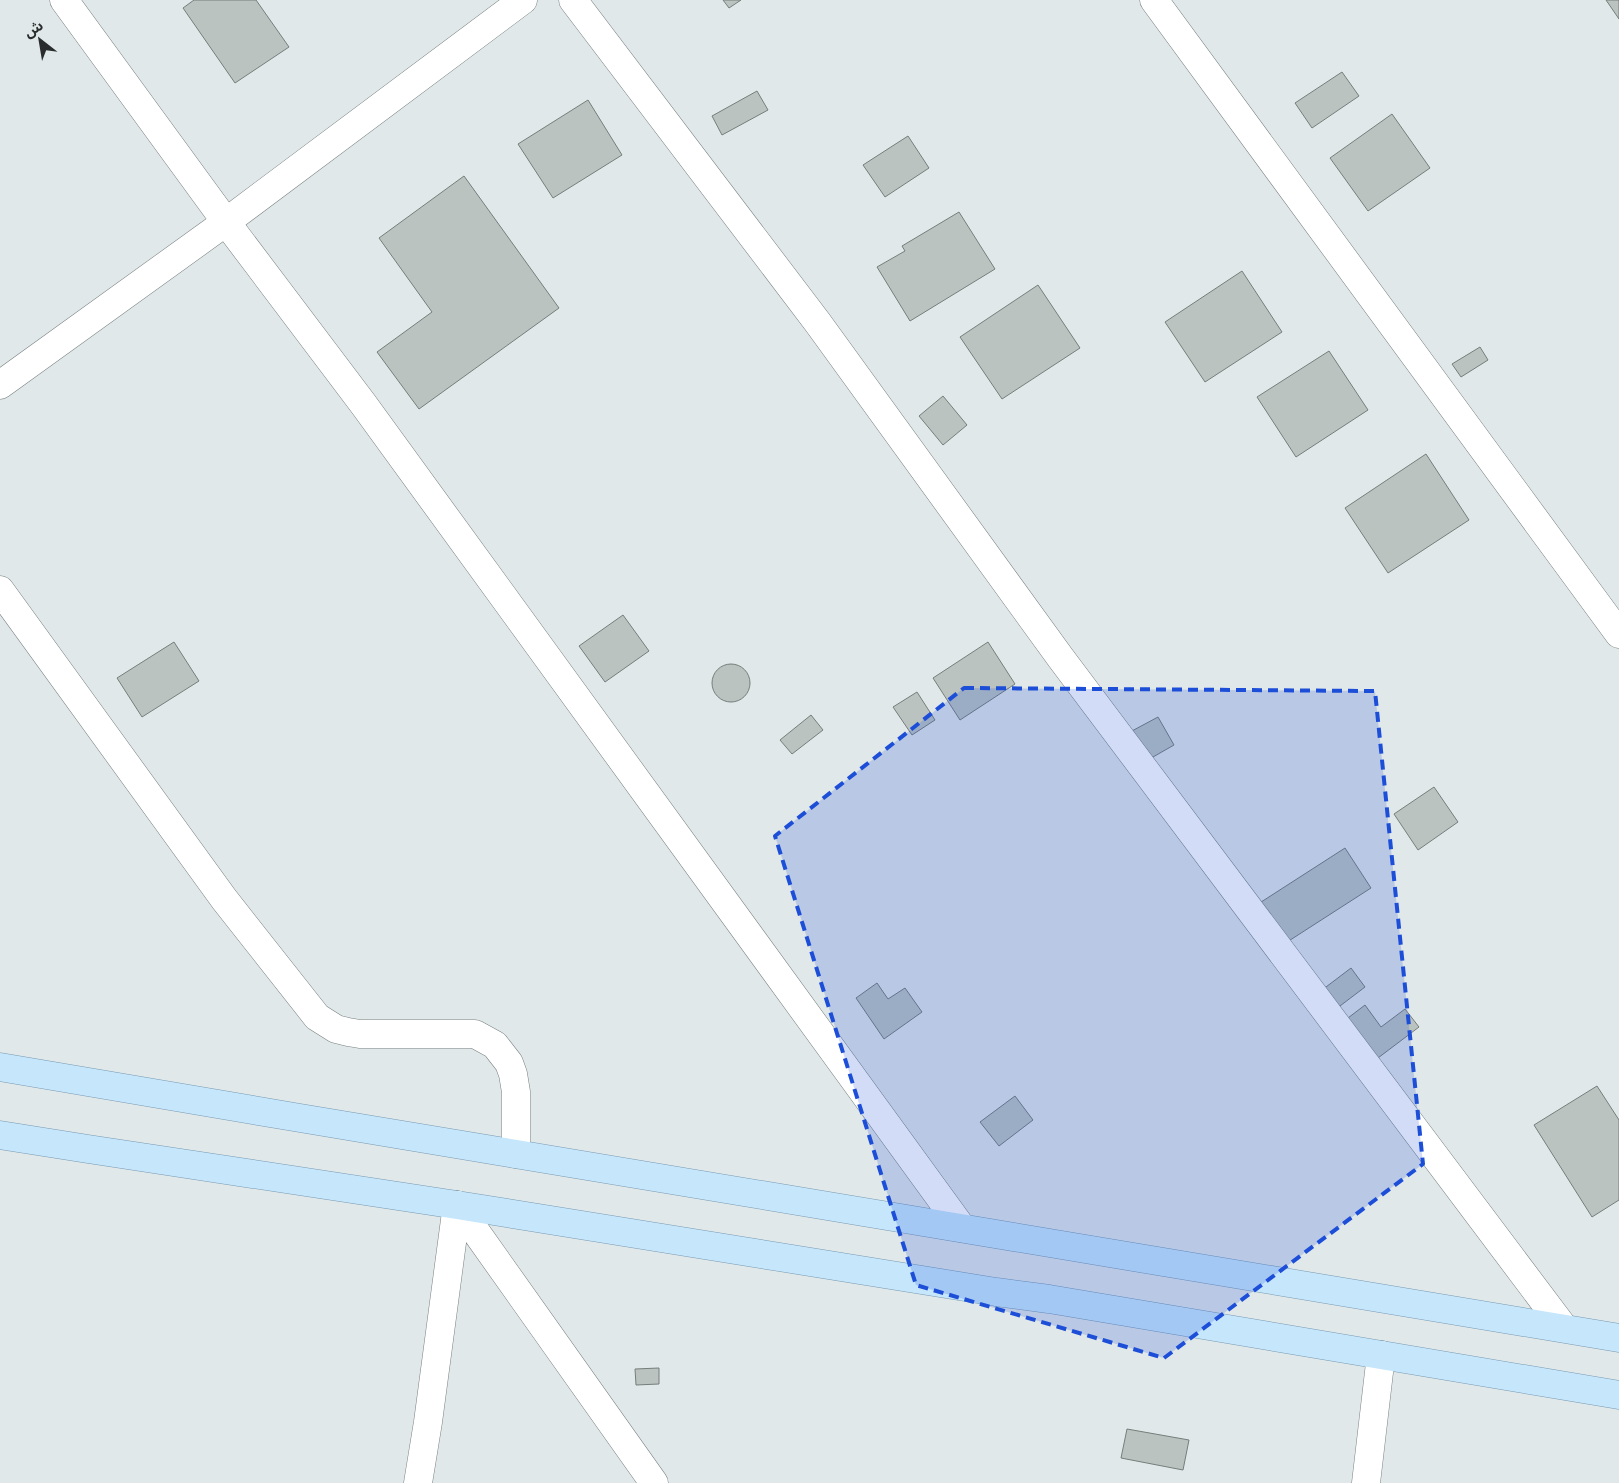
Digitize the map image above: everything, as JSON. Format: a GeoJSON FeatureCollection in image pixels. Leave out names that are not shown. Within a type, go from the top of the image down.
{"type":"FeatureCollection","features":[{"type":"Feature","properties":{"kind":"main road"},"geometry":{"type":"LineString","coordinates":[[0,1067],[1619,1338]]}},
{"type":"Feature","properties":{"kind":"main road"},"geometry":{"type":"LineString","coordinates":[[0,1135],[457,1204],[1048,1299],[1619,1395]]}},
{"type":"Feature","properties":{"kind":"street"},"geometry":{"type":"LineString","coordinates":[[64,0],[226,222],[376,421],[962,1228]]}},
{"type":"Feature","properties":{"kind":"street"},"geometry":{"type":"LineString","coordinates":[[0,385],[226,222],[523,0]]}},
{"type":"Feature","properties":{"kind":"street"},"geometry":{"type":"LineString","coordinates":[[573,0],[818,323],[1060,657],[1564,1328]]}},
{"type":"Feature","properties":{"kind":"street"},"geometry":{"type":"LineString","coordinates":[[1154,0],[1619,634]]}},
{"type":"Feature","properties":{"kind":"street"},"geometry":{"type":"LineString","coordinates":[[0,590],[224,900],[317,1017],[336,1029],[360,1034],[475,1034],[495,1044],[509,1063],[516,1092],[516,1154]]}},
{"type":"Feature","properties":{"kind":"street"},"geometry":{"type":"LineString","coordinates":[[418,1483],[457,1204]]}},
{"type":"Feature","properties":{"kind":"street"},"geometry":{"type":"LineString","coordinates":[[457,1204],[654,1483]]}},
{"type":"Feature","properties":{"kind":"street"},"geometry":{"type":"LineString","coordinates":[[1366,1483],[1381,1355]]}},
{"type":"Feature","properties":{"kind":"highlighted area"},"geometry":{"type":"Polygon","coordinates":[[[964,688],[1375,691],[1423,1164],[1164,1358],[916,1285],[775,836],[964,688]]]}},
{"type":"Feature","properties":{"kind":"building"},"geometry":{"type":"Polygon","coordinates":[[[194,0],[256,0],[289,47],[235,83],[183,8],[194,0]]]}},
{"type":"Feature","properties":{"kind":"building"},"geometry":{"type":"Polygon","coordinates":[[[723,0],[741,0],[729,8],[723,0]]]}},
{"type":"Feature","properties":{"kind":"building"},"geometry":{"type":"Polygon","coordinates":[[[1606,0],[1619,0],[1619,19],[1606,0]]]}},
{"type":"Feature","properties":{"kind":"building"},"geometry":{"type":"Polygon","coordinates":[[[1342,72],[1359,96],[1312,128],[1295,103],[1342,72]]]}},
{"type":"Feature","properties":{"kind":"building"},"geometry":{"type":"Polygon","coordinates":[[[757,91],[768,110],[722,135],[712,116],[757,91]]]}},
{"type":"Feature","properties":{"kind":"building"},"geometry":{"type":"Polygon","coordinates":[[[588,100],[622,155],[553,198],[518,144],[588,100]]]}},
{"type":"Feature","properties":{"kind":"building"},"geometry":{"type":"Polygon","coordinates":[[[1392,114],[1430,168],[1368,211],[1330,158],[1392,114]]]}},
{"type":"Feature","properties":{"kind":"building"},"geometry":{"type":"Polygon","coordinates":[[[908,136],[929,168],[885,197],[863,165],[908,136]]]}},
{"type":"Feature","properties":{"kind":"building"},"geometry":{"type":"Polygon","coordinates":[[[464,176],[559,308],[419,409],[377,352],[432,312],[379,238],[464,176]]]}},
{"type":"Feature","properties":{"kind":"building"},"geometry":{"type":"Polygon","coordinates":[[[959,212],[995,269],[910,321],[877,267],[905,251],[902,246],[959,212]]]}},
{"type":"Feature","properties":{"kind":"building"},"geometry":{"type":"Polygon","coordinates":[[[1242,271],[1282,332],[1205,382],[1165,322],[1242,271]]]}},
{"type":"Feature","properties":{"kind":"building"},"geometry":{"type":"Polygon","coordinates":[[[1038,285],[1080,348],[1002,399],[960,337],[1038,285]]]}},
{"type":"Feature","properties":{"kind":"building"},"geometry":{"type":"Polygon","coordinates":[[[1480,347],[1488,360],[1461,377],[1452,364],[1480,347]]]}},
{"type":"Feature","properties":{"kind":"building"},"geometry":{"type":"Polygon","coordinates":[[[1329,351],[1368,410],[1296,457],[1257,397],[1329,351]]]}},
{"type":"Feature","properties":{"kind":"building"},"geometry":{"type":"Polygon","coordinates":[[[943,396],[967,425],[943,445],[919,416],[943,396]]]}},
{"type":"Feature","properties":{"kind":"building"},"geometry":{"type":"Polygon","coordinates":[[[1426,454],[1469,520],[1388,573],[1345,508],[1426,454]]]}},
{"type":"Feature","properties":{"kind":"building"},"geometry":{"type":"Polygon","coordinates":[[[623,615],[649,651],[605,682],[579,646],[623,615]]]}},
{"type":"Feature","properties":{"kind":"building"},"geometry":{"type":"Polygon","coordinates":[[[174,642],[199,681],[142,717],[117,678],[174,642]]]}},
{"type":"Feature","properties":{"kind":"building"},"geometry":{"type":"Polygon","coordinates":[[[988,642],[1015,684],[960,720],[933,678],[988,642]]]}},
{"type":"Feature","properties":{"kind":"building"},"geometry":{"type":"Polygon","coordinates":[[[731,664],[744,670],[750,683],[744,696],[731,702],[718,696],[712,683],[718,670],[731,664]]]}},
{"type":"Feature","properties":{"kind":"building"},"geometry":{"type":"Polygon","coordinates":[[[917,692],[935,720],[912,735],[893,707],[917,692]]]}},
{"type":"Feature","properties":{"kind":"building"},"geometry":{"type":"Polygon","coordinates":[[[811,715],[823,730],[792,754],[780,740],[811,715]]]}},
{"type":"Feature","properties":{"kind":"building"},"geometry":{"type":"Polygon","coordinates":[[[1158,717],[1174,745],[1146,761],[1130,732],[1158,717]]]}},
{"type":"Feature","properties":{"kind":"building"},"geometry":{"type":"Polygon","coordinates":[[[1434,787],[1458,822],[1418,850],[1394,814],[1434,787]]]}},
{"type":"Feature","properties":{"kind":"building"},"geometry":{"type":"Polygon","coordinates":[[[1345,848],[1371,888],[1284,944],[1258,904],[1345,848]]]}},
{"type":"Feature","properties":{"kind":"building"},"geometry":{"type":"Polygon","coordinates":[[[1351,968],[1365,987],[1336,1009],[1322,990],[1351,968]]]}},
{"type":"Feature","properties":{"kind":"building"},"geometry":{"type":"Polygon","coordinates":[[[877,983],[888,999],[905,988],[922,1012],[884,1039],[856,998],[877,983]]]}},
{"type":"Feature","properties":{"kind":"building"},"geometry":{"type":"Polygon","coordinates":[[[1365,1005],[1381,1027],[1405,1009],[1419,1027],[1374,1061],[1344,1021],[1365,1005]]]}},
{"type":"Feature","properties":{"kind":"building"},"geometry":{"type":"Polygon","coordinates":[[[1597,1086],[1619,1120],[1619,1200],[1592,1217],[1534,1125],[1597,1086]]]}},
{"type":"Feature","properties":{"kind":"building"},"geometry":{"type":"Polygon","coordinates":[[[1015,1096],[1033,1120],[999,1146],[980,1122],[1015,1096]]]}},
{"type":"Feature","properties":{"kind":"building"},"geometry":{"type":"Polygon","coordinates":[[[659,1368],[659,1384],[636,1385],[635,1369],[659,1368]]]}},
{"type":"Feature","properties":{"kind":"building"},"geometry":{"type":"Polygon","coordinates":[[[1127,1429],[1189,1440],[1183,1470],[1121,1458],[1127,1429]]]}}]}
